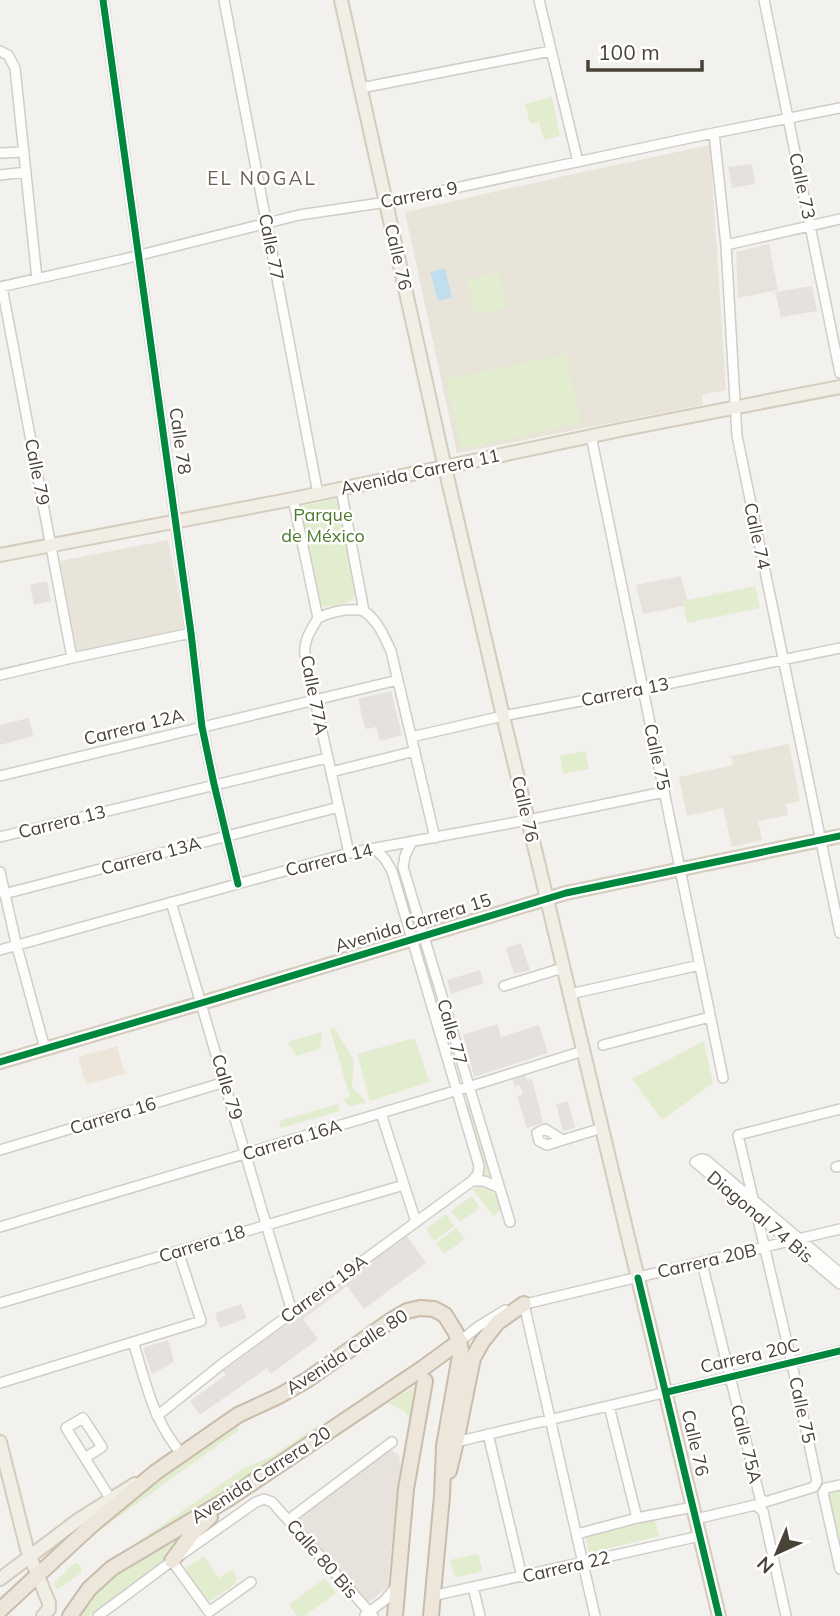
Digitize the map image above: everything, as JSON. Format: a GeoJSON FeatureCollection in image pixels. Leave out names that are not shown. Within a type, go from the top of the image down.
{"type":"FeatureCollection","features":[{"type":"Feature","properties":{"kind":"highway"},"geometry":{"type":"LineString","coordinates":[[442,1496],[456,1442],[472,1358],[498,1322],[523,1304]]}},
{"type":"Feature","properties":{"kind":"highway","name":"Avenida Calle 80"},"geometry":{"type":"LineString","coordinates":[[182,1454],[238,1415],[307,1380],[407,1311],[420,1308],[434,1309],[442,1313],[452,1324],[460,1341]]}},
{"type":"Feature","properties":{"kind":"highway"},"geometry":{"type":"LineString","coordinates":[[431,1616],[444,1446],[459,1365],[460,1341]]}},
{"type":"Feature","properties":{"kind":"highway","name":"Avenida Carrera 20"},"geometry":{"type":"LineString","coordinates":[[70,1616],[89,1589],[112,1568],[228,1499],[460,1341]]}},
{"type":"Feature","properties":{"kind":"highway"},"geometry":{"type":"LineString","coordinates":[[395,1616],[406,1489],[425,1381]]}},
{"type":"Feature","properties":{"kind":"highway"},"geometry":{"type":"LineString","coordinates":[[0,1610],[93,1524],[182,1454]]}},
{"type":"Feature","properties":{"kind":"highway"},"geometry":{"type":"LineString","coordinates":[[172,1561],[191,1535],[228,1499]]}},
{"type":"Feature","properties":{"kind":"main road","name":"Calle 76"},"geometry":{"type":"LineString","coordinates":[[341,0],[503,716],[719,1616]]}},
{"type":"Feature","properties":{"kind":"main road","name":"Avenida Carrera 11"},"geometry":{"type":"LineString","coordinates":[[0,555],[318,494],[840,387]]}},
{"type":"Feature","properties":{"kind":"main road","name":"Avenida Carrera 15"},"geometry":{"type":"LineString","coordinates":[[0,1062],[547,898],[840,836]]}},
{"type":"Feature","properties":{"kind":"main road"},"geometry":{"type":"LineString","coordinates":[[0,1442],[2,1460],[29,1556],[49,1603],[43,1616]]}},
{"type":"Feature","properties":{"kind":"main road"},"geometry":{"type":"LineString","coordinates":[[0,1579],[110,1498],[156,1472]]}},
{"type":"Feature","properties":{"kind":"street","name":"Calle 78"},"geometry":{"type":"LineString","coordinates":[[103,0],[202,727],[238,884]]}},
{"type":"Feature","properties":{"kind":"street","name":"Calle 77"},"geometry":{"type":"LineString","coordinates":[[224,0],[318,494]]}},
{"type":"Feature","properties":{"kind":"street"},"geometry":{"type":"LineString","coordinates":[[539,0],[578,162]]}},
{"type":"Feature","properties":{"kind":"street","name":"Calle 73"},"geometry":{"type":"LineString","coordinates":[[764,0],[840,373]]}},
{"type":"Feature","properties":{"kind":"street"},"geometry":{"type":"LineString","coordinates":[[0,51],[8,55],[15,68],[37,279]]}},
{"type":"Feature","properties":{"kind":"street"},"geometry":{"type":"LineString","coordinates":[[361,88],[551,51]]}},
{"type":"Feature","properties":{"kind":"street","name":"Carrera 9"},"geometry":{"type":"LineString","coordinates":[[1,287],[308,213],[386,202],[840,108]]}},
{"type":"Feature","properties":{"kind":"street","name":"Calle 74"},"geometry":{"type":"LineString","coordinates":[[714,133],[726,245],[737,436],[840,933]]}},
{"type":"Feature","properties":{"kind":"street"},"geometry":{"type":"LineString","coordinates":[[0,153],[23,152]]}},
{"type":"Feature","properties":{"kind":"street"},"geometry":{"type":"LineString","coordinates":[[0,174],[26,172]]}},
{"type":"Feature","properties":{"kind":"street"},"geometry":{"type":"LineString","coordinates":[[726,245],[840,219]]}},
{"type":"Feature","properties":{"kind":"street","name":"Calle 79"},"geometry":{"type":"LineString","coordinates":[[1,287],[72,658]]}},
{"type":"Feature","properties":{"kind":"street","name":"Calle 75"},"geometry":{"type":"LineString","coordinates":[[591,436],[723,1078]]}},
{"type":"Feature","properties":{"kind":"street"},"geometry":{"type":"LineString","coordinates":[[341,489],[365,611]]}},
{"type":"Feature","properties":{"kind":"street"},"geometry":{"type":"LineString","coordinates":[[293,499],[318,618],[343,610],[365,611],[381,629],[391,651],[435,838]]}},
{"type":"Feature","properties":{"kind":"street","name":"Calle 77A"},"geometry":{"type":"LineString","coordinates":[[318,618],[309,632],[304,649],[349,853]]}},
{"type":"Feature","properties":{"kind":"street"},"geometry":{"type":"LineString","coordinates":[[0,675],[191,633]]}},
{"type":"Feature","properties":{"kind":"street","name":"Carrera 13"},"geometry":{"type":"LineString","coordinates":[[411,737],[840,648]]}},
{"type":"Feature","properties":{"kind":"street","name":"Carrera 12A"},"geometry":{"type":"LineString","coordinates":[[0,776],[398,680]]}},
{"type":"Feature","properties":{"kind":"street"},"geometry":{"type":"LineString","coordinates":[[331,772],[415,751]]}},
{"type":"Feature","properties":{"kind":"street","name":"Carrera 13"},"geometry":{"type":"LineString","coordinates":[[0,838],[327,758]]}},
{"type":"Feature","properties":{"kind":"street","name":"Carrera 14"},"geometry":{"type":"LineString","coordinates":[[0,950],[349,853],[664,792]]}},
{"type":"Feature","properties":{"kind":"street","name":"Carrera 13A"},"geometry":{"type":"LineString","coordinates":[[4,894],[339,807]]}},
{"type":"Feature","properties":{"kind":"street","name":"Calle 77"},"geometry":{"type":"LineString","coordinates":[[412,841],[405,856],[404,867],[418,938],[456,1090],[479,1166],[478,1174],[472,1181]]}},
{"type":"Feature","properties":{"kind":"street","name":"Calle 77"},"geometry":{"type":"LineString","coordinates":[[373,848],[385,859],[392,871],[418,938],[510,1222]]}},
{"type":"Feature","properties":{"kind":"street"},"geometry":{"type":"LineString","coordinates":[[0,872],[16,945],[46,1049]]}},
{"type":"Feature","properties":{"kind":"street","name":"Calle 79"},"geometry":{"type":"LineString","coordinates":[[171,902],[292,1312]]}},
{"type":"Feature","properties":{"kind":"street"},"geometry":{"type":"LineString","coordinates":[[570,994],[700,965]]}},
{"type":"Feature","properties":{"kind":"street"},"geometry":{"type":"LineString","coordinates":[[504,986],[555,970],[564,970]]}},
{"type":"Feature","properties":{"kind":"street"},"geometry":{"type":"LineString","coordinates":[[603,1045],[710,1017]]}},
{"type":"Feature","properties":{"kind":"street","name":"Carrera 16A"},"geometry":{"type":"LineString","coordinates":[[0,1227],[583,1051]]}},
{"type":"Feature","properties":{"kind":"street","name":"Carrera 16"},"geometry":{"type":"LineString","coordinates":[[0,1150],[225,1082]]}},
{"type":"Feature","properties":{"kind":"street","name":"Calle 75"},"geometry":{"type":"LineString","coordinates":[[761,1504],[811,1489],[817,1481],[738,1135],[840,1109]]}},
{"type":"Feature","properties":{"kind":"street"},"geometry":{"type":"LineString","coordinates":[[381,1113],[416,1222]]}},
{"type":"Feature","properties":{"kind":"street"},"geometry":{"type":"LineString","coordinates":[[563,1140],[602,1128]]}},
{"type":"Feature","properties":{"kind":"street","name":"Diagonal 74 Bis"},"geometry":{"type":"LineString","coordinates":[[840,1273],[706,1160],[695,1162],[840,1284]]}},
{"type":"Feature","properties":{"kind":"street"},"geometry":{"type":"LineString","coordinates":[[472,1181],[484,1181],[498,1187]]}},
{"type":"Feature","properties":{"kind":"street","name":"Carrera 19A"},"geometry":{"type":"LineString","coordinates":[[157,1416],[222,1364],[472,1181]]}},
{"type":"Feature","properties":{"kind":"street","name":"Carrera 18"},"geometry":{"type":"LineString","coordinates":[[0,1303],[404,1185]]}},
{"type":"Feature","properties":{"kind":"street","name":"Carrera 20B"},"geometry":{"type":"LineString","coordinates":[[460,1341],[498,1314],[523,1304],[840,1229]]}},
{"type":"Feature","properties":{"kind":"street"},"geometry":{"type":"LineString","coordinates":[[0,1383],[201,1321],[178,1251]]}},
{"type":"Feature","properties":{"kind":"street","name":"Calle 75A"},"geometry":{"type":"LineString","coordinates":[[702,1263],[786,1616]]}},
{"type":"Feature","properties":{"kind":"street"},"geometry":{"type":"LineString","coordinates":[[523,1304],[595,1616]]}},
{"type":"Feature","properties":{"kind":"street"},"geometry":{"type":"LineString","coordinates":[[133,1342],[157,1416],[168,1437],[182,1454]]}},
{"type":"Feature","properties":{"kind":"street","name":"Carrera 20C"},"geometry":{"type":"LineString","coordinates":[[456,1442],[840,1351]]}},
{"type":"Feature","properties":{"kind":"street"},"geometry":{"type":"LineString","coordinates":[[609,1406],[637,1518]]}},
{"type":"Feature","properties":{"kind":"street"},"geometry":{"type":"LineString","coordinates":[[488,1434],[522,1577]]}},
{"type":"Feature","properties":{"kind":"street"},"geometry":{"type":"LineString","coordinates":[[288,1520],[392,1442]]}},
{"type":"Feature","properties":{"kind":"street"},"geometry":{"type":"LineString","coordinates":[[85,1458],[110,1498]]}},
{"type":"Feature","properties":{"kind":"street"},"geometry":{"type":"LineString","coordinates":[[840,1485],[827,1488],[822,1493],[840,1569]]}},
{"type":"Feature","properties":{"kind":"street","name":"Calle 80 Bis"},"geometry":{"type":"LineString","coordinates":[[172,1561],[264,1499],[272,1502],[369,1615]]}},
{"type":"Feature","properties":{"kind":"street"},"geometry":{"type":"LineString","coordinates":[[577,1534],[637,1518],[761,1504]]}},
{"type":"Feature","properties":{"kind":"street","name":"Carrera 22"},"geometry":{"type":"LineString","coordinates":[[432,1596],[700,1536]]}},
{"type":"Feature","properties":{"kind":"street"},"geometry":{"type":"LineString","coordinates":[[98,1616],[172,1561],[209,1612],[251,1582]]}},
{"type":"Feature","properties":{"kind":"street"},"geometry":{"type":"LineString","coordinates":[[369,1615],[397,1586]]}},
{"type":"Feature","properties":{"kind":"street"},"geometry":{"type":"LineString","coordinates":[[474,1587],[480,1616]]}},
{"type":"Feature","properties":{"kind":"shaded area"},"geometry":{"type":"Polygon","coordinates":[[[710,145],[726,390],[702,395],[703,405],[457,453],[405,212],[710,145]]]}},
{"type":"Feature","properties":{"kind":"shaded area"},"geometry":{"type":"Polygon","coordinates":[[[752,164],[755,184],[732,188],[728,167],[752,164]]]}},
{"type":"Feature","properties":{"kind":"shaded area"},"geometry":{"type":"Polygon","coordinates":[[[769,244],[778,290],[738,298],[736,252],[769,244]]]}},
{"type":"Feature","properties":{"kind":"shaded area"},"geometry":{"type":"Polygon","coordinates":[[[812,286],[817,311],[781,317],[775,292],[812,286]]]}},
{"type":"Feature","properties":{"kind":"shaded area"},"geometry":{"type":"Polygon","coordinates":[[[168,540],[186,631],[77,651],[60,561],[168,540]]]}},
{"type":"Feature","properties":{"kind":"shaded area"},"geometry":{"type":"Polygon","coordinates":[[[681,576],[687,600],[683,601],[684,606],[643,614],[636,585],[681,576]]]}},
{"type":"Feature","properties":{"kind":"shaded area"},"geometry":{"type":"Polygon","coordinates":[[[47,581],[51,601],[34,605],[30,585],[47,581]]]}},
{"type":"Feature","properties":{"kind":"shaded area"},"geometry":{"type":"Polygon","coordinates":[[[391,691],[402,735],[380,741],[376,727],[365,729],[358,699],[391,691]]]}},
{"type":"Feature","properties":{"kind":"shaded area"},"geometry":{"type":"Polygon","coordinates":[[[29,718],[33,736],[0,745],[0,725],[29,718]]]}},
{"type":"Feature","properties":{"kind":"shaded area"},"geometry":{"type":"Polygon","coordinates":[[[789,744],[800,801],[786,804],[788,815],[758,821],[762,840],[732,847],[723,808],[687,816],[679,777],[733,765],[731,756],[789,744]]]}},
{"type":"Feature","properties":{"kind":"shaded area"},"geometry":{"type":"Polygon","coordinates":[[[521,943],[530,970],[514,974],[506,948],[521,943]]]}},
{"type":"Feature","properties":{"kind":"shaded area"},"geometry":{"type":"Polygon","coordinates":[[[480,970],[484,983],[451,994],[447,980],[480,970]]]}},
{"type":"Feature","properties":{"kind":"shaded area"},"geometry":{"type":"Polygon","coordinates":[[[497,1024],[501,1037],[539,1025],[548,1053],[474,1077],[463,1035],[497,1024]]]}},
{"type":"Feature","properties":{"kind":"shaded area"},"geometry":{"type":"Polygon","coordinates":[[[117,1046],[125,1074],[86,1084],[78,1057],[117,1046]]]}},
{"type":"Feature","properties":{"kind":"shaded area"},"geometry":{"type":"Polygon","coordinates":[[[525,1074],[527,1080],[532,1079],[543,1123],[527,1128],[517,1096],[523,1094],[520,1085],[515,1087],[512,1078],[525,1074]]]}},
{"type":"Feature","properties":{"kind":"shaded area"},"geometry":{"type":"Polygon","coordinates":[[[568,1101],[575,1128],[563,1131],[556,1104],[568,1101]]]}},
{"type":"Feature","properties":{"kind":"shaded area"},"geometry":{"type":"Polygon","coordinates":[[[407,1236],[426,1263],[364,1309],[347,1286],[303,1319],[318,1339],[271,1374],[267,1368],[200,1415],[190,1401],[226,1375],[223,1371],[407,1236]]]}},
{"type":"Feature","properties":{"kind":"shaded area"},"geometry":{"type":"Polygon","coordinates":[[[241,1304],[247,1318],[220,1328],[215,1313],[241,1304]]]}},
{"type":"Feature","properties":{"kind":"shaded area"},"geometry":{"type":"Polygon","coordinates":[[[168,1340],[174,1362],[152,1374],[143,1348],[168,1340]]]}},
{"type":"Feature","properties":{"kind":"shaded area"},"geometry":{"type":"Polygon","coordinates":[[[392,1451],[399,1455],[402,1476],[388,1587],[367,1603],[295,1519],[383,1453],[392,1451]]]}},
{"type":"Feature","properties":{"kind":"green space"},"geometry":{"type":"Polygon","coordinates":[[[552,97],[560,136],[544,140],[539,122],[530,124],[525,104],[552,97]]]}},
{"type":"Feature","properties":{"kind":"green space"},"geometry":{"type":"Polygon","coordinates":[[[499,272],[507,307],[475,315],[467,280],[499,272]]]}},
{"type":"Feature","properties":{"kind":"green space"},"geometry":{"type":"Polygon","coordinates":[[[566,354],[581,423],[461,449],[446,379],[566,354]]]}},
{"type":"Feature","properties":{"kind":"green space","name":"Parque de México"},"geometry":{"type":"Polygon","coordinates":[[[335,499],[339,502],[356,592],[348,602],[325,607],[318,601],[299,509],[335,499]]]}},
{"type":"Feature","properties":{"kind":"green space"},"geometry":{"type":"Polygon","coordinates":[[[755,586],[760,608],[687,623],[683,601],[755,586]]]}},
{"type":"Feature","properties":{"kind":"green space"},"geometry":{"type":"Polygon","coordinates":[[[585,751],[589,769],[563,774],[560,756],[585,751]]]}},
{"type":"Feature","properties":{"kind":"green space"},"geometry":{"type":"Polygon","coordinates":[[[334,1028],[354,1060],[352,1087],[366,1102],[350,1107],[343,1099],[350,1097],[330,1029],[334,1028]]]}},
{"type":"Feature","properties":{"kind":"green space"},"geometry":{"type":"Polygon","coordinates":[[[322,1032],[320,1049],[296,1056],[288,1042],[322,1032]]]}},
{"type":"Feature","properties":{"kind":"green space"},"geometry":{"type":"Polygon","coordinates":[[[415,1038],[429,1082],[370,1101],[357,1054],[415,1038]]]}},
{"type":"Feature","properties":{"kind":"green space"},"geometry":{"type":"Polygon","coordinates":[[[704,1041],[713,1083],[662,1120],[632,1079],[704,1041]]]}},
{"type":"Feature","properties":{"kind":"green space"},"geometry":{"type":"Polygon","coordinates":[[[338,1104],[340,1111],[281,1128],[279,1121],[338,1104]]]}},
{"type":"Feature","properties":{"kind":"green space"},"geometry":{"type":"Polygon","coordinates":[[[470,1104],[494,1180],[480,1177],[484,1165],[466,1105],[470,1104]]]}},
{"type":"Feature","properties":{"kind":"green space"},"geometry":{"type":"Polygon","coordinates":[[[479,1186],[495,1193],[502,1209],[493,1216],[473,1189],[479,1186]]]}},
{"type":"Feature","properties":{"kind":"green space"},"geometry":{"type":"Polygon","coordinates":[[[472,1196],[480,1208],[460,1222],[451,1211],[472,1196]]]}},
{"type":"Feature","properties":{"kind":"green space"},"geometry":{"type":"Polygon","coordinates":[[[446,1214],[454,1226],[434,1241],[426,1229],[446,1214]]]}},
{"type":"Feature","properties":{"kind":"green space"},"geometry":{"type":"Polygon","coordinates":[[[456,1228],[465,1239],[444,1254],[436,1243],[456,1228]]]}},
{"type":"Feature","properties":{"kind":"green space"},"geometry":{"type":"Polygon","coordinates":[[[420,1383],[413,1427],[404,1411],[388,1403],[420,1383]]]}},
{"type":"Feature","properties":{"kind":"green space"},"geometry":{"type":"Polygon","coordinates":[[[319,1425],[321,1428],[269,1464],[108,1563],[244,1468],[272,1456],[319,1425]]]}},
{"type":"Feature","properties":{"kind":"green space"},"geometry":{"type":"Polygon","coordinates":[[[237,1427],[239,1430],[88,1539],[141,1493],[237,1427]]]}},
{"type":"Feature","properties":{"kind":"green space"},"geometry":{"type":"Polygon","coordinates":[[[840,1488],[840,1553],[825,1492],[840,1488]]]}},
{"type":"Feature","properties":{"kind":"green space"},"geometry":{"type":"Polygon","coordinates":[[[655,1520],[659,1536],[589,1553],[585,1536],[655,1520]]]}},
{"type":"Feature","properties":{"kind":"green space"},"geometry":{"type":"Polygon","coordinates":[[[196,1525],[164,1562],[89,1616],[75,1616],[102,1581],[196,1525]]]}},
{"type":"Feature","properties":{"kind":"green space"},"geometry":{"type":"Polygon","coordinates":[[[478,1554],[483,1571],[455,1578],[450,1560],[478,1554]]]}},
{"type":"Feature","properties":{"kind":"green space"},"geometry":{"type":"Polygon","coordinates":[[[204,1556],[219,1578],[232,1570],[237,1577],[235,1584],[206,1604],[183,1570],[204,1556]]]}},
{"type":"Feature","properties":{"kind":"green space"},"geometry":{"type":"Polygon","coordinates":[[[77,1563],[81,1567],[81,1573],[56,1588],[55,1582],[77,1563]]]}},
{"type":"Feature","properties":{"kind":"green space"},"geometry":{"type":"Polygon","coordinates":[[[325,1578],[336,1593],[304,1616],[297,1616],[289,1605],[325,1578]]]}},
{"type":"Feature","properties":{"kind":"water"},"geometry":{"type":"Polygon","coordinates":[[[445,268],[452,297],[438,301],[430,272],[445,268]]]}},
{"type":"Feature","properties":{"kind":"cycle path"},"geometry":{"type":"LineString","coordinates":[[103,0],[202,727],[238,884]]}},
{"type":"Feature","properties":{"kind":"cycle path"},"geometry":{"type":"LineString","coordinates":[[0,1062],[566,893],[840,836]]}},
{"type":"Feature","properties":{"kind":"cycle path"},"geometry":{"type":"LineString","coordinates":[[638,1278],[719,1616]]}},
{"type":"Feature","properties":{"kind":"cycle path"},"geometry":{"type":"LineString","coordinates":[[667,1392],[840,1351]]}},
{"type":"Feature","properties":{"kind":"district","name":"EL NOGAL"},"geometry":{"type":"Point","coordinates":[262,178]}}]}
